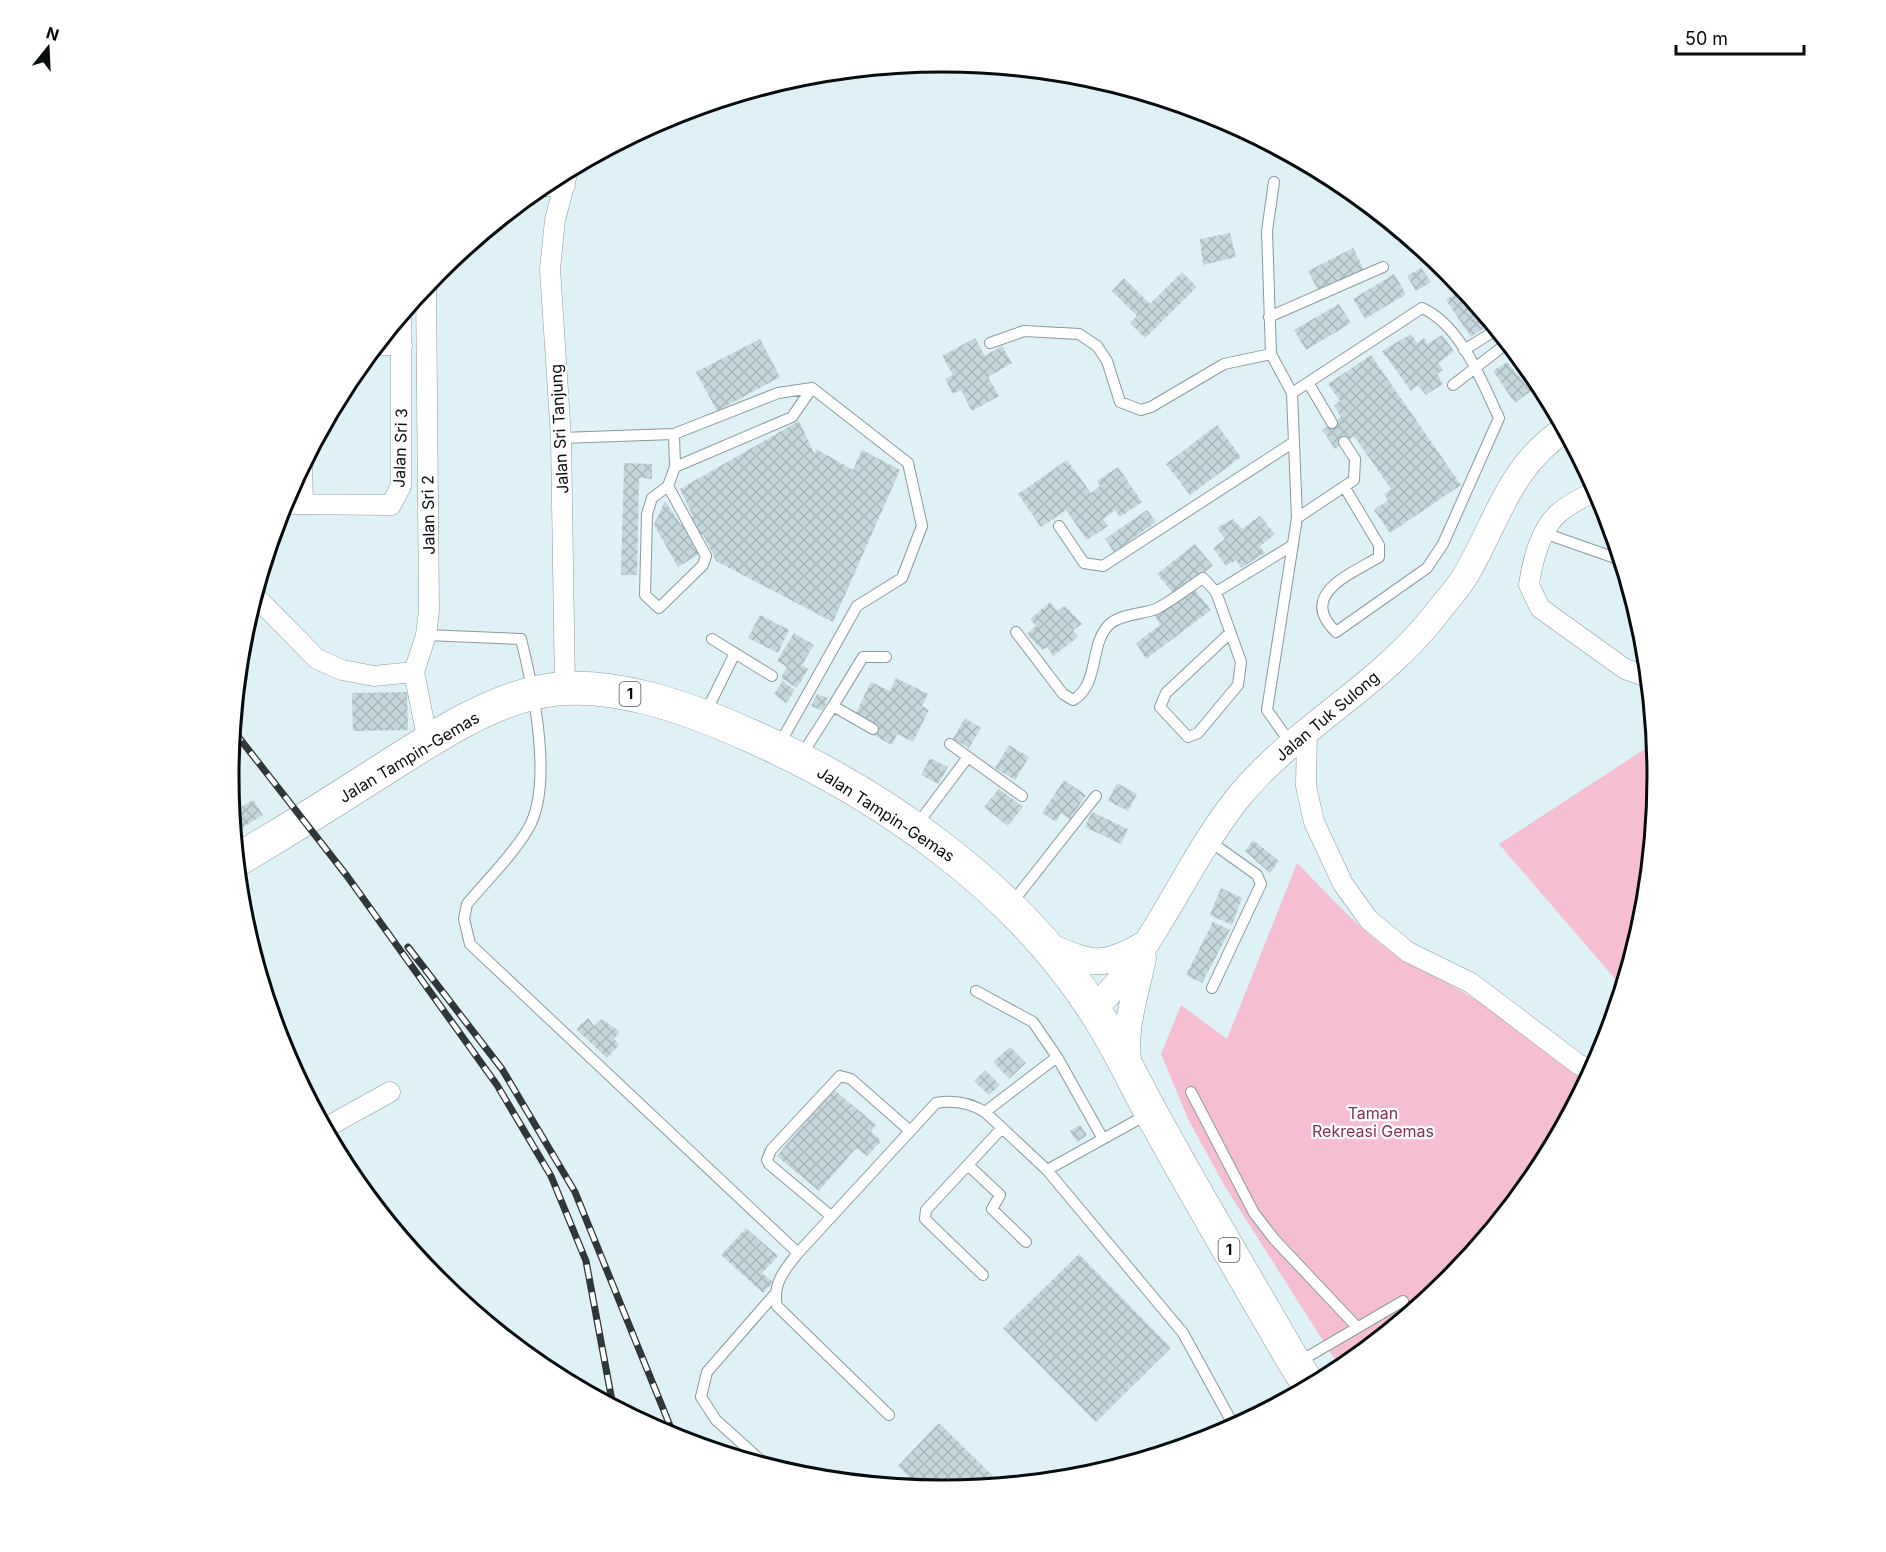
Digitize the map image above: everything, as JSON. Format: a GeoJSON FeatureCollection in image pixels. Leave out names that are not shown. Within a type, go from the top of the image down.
{"type":"FeatureCollection","features":[{"type":"Feature","properties":{"kind":"highway","name":"Jalan Tampin-Gemas"},"geometry":{"type":"LineString","coordinates":[[244,856],[428,742],[480,714],[550,691],[620,692],[705,715],[789,753],[857,791],[962,864],[1009,906],[1048,946],[1094,1009],[1151,1113],[1302,1375]]}},
{"type":"Feature","properties":{"kind":"street","name":"Jalan Sri Tanjung"},"geometry":{"type":"LineString","coordinates":[[550,691],[561,438],[550,269],[555,220],[566,182]]}},
{"type":"Feature","properties":{"kind":"street","name":"Jalan Sri 2"},"geometry":{"type":"LineString","coordinates":[[426,299],[429,611],[426,635],[414,672],[428,742]]}},
{"type":"Feature","properties":{"kind":"street","name":"Jalan Sri 3"},"geometry":{"type":"LineString","coordinates":[[296,501],[391,505],[397,496],[401,486],[401,327]]}},
{"type":"Feature","properties":{"kind":"street"},"geometry":{"type":"LineString","coordinates":[[386,345],[402,345]]}},
{"type":"Feature","properties":{"kind":"street","name":"Jalan Tuk Sulong"},"geometry":{"type":"LineString","coordinates":[[1094,1009],[1119,984],[1208,840],[1237,799],[1299,737],[1405,649],[1434,617],[1464,578],[1510,486],[1532,457],[1558,435]]}},
{"type":"Feature","properties":{"kind":"street"},"geometry":{"type":"LineString","coordinates":[[1588,496],[1559,512],[1544,533],[1529,585],[1540,608],[1625,669],[1639,674]]}},
{"type":"Feature","properties":{"kind":"street"},"geometry":{"type":"LineString","coordinates":[[261,602],[317,659],[342,670],[374,676],[414,672]]}},
{"type":"Feature","properties":{"kind":"street"},"geometry":{"type":"LineString","coordinates":[[1299,737],[1314,822],[1343,884],[1369,920],[1408,952],[1471,983],[1583,1067]]}},
{"type":"Feature","properties":{"kind":"street"},"geometry":{"type":"LineString","coordinates":[[1048,946],[1090,962],[1107,962],[1118,959],[1146,943]]}},
{"type":"Feature","properties":{"kind":"street"},"geometry":{"type":"LineString","coordinates":[[1131,1075],[1127,1039],[1146,943]]}},
{"type":"Feature","properties":{"kind":"street"},"geometry":{"type":"LineString","coordinates":[[331,1125],[390,1092]]}},
{"type":"Feature","properties":{"kind":"lane"},"geometry":{"type":"LineString","coordinates":[[1274,182],[1267,231],[1271,354],[1292,393],[1297,518],[1267,710],[1299,737]]}},
{"type":"Feature","properties":{"kind":"lane"},"geometry":{"type":"LineString","coordinates":[[1269,317],[1383,267]]}},
{"type":"Feature","properties":{"kind":"lane"},"geometry":{"type":"LineString","coordinates":[[1292,393],[1422,308],[1435,314],[1476,366],[1498,418],[1443,544],[1427,568],[1336,632],[1326,622],[1322,600],[1327,590],[1379,557],[1379,545],[1345,488]]}},
{"type":"Feature","properties":{"kind":"lane"},"geometry":{"type":"LineString","coordinates":[[990,343],[1024,331],[1079,334],[1097,346],[1107,361],[1120,402],[1141,410],[1151,408],[1224,364],[1271,354]]}},
{"type":"Feature","properties":{"kind":"lane"},"geometry":{"type":"LineString","coordinates":[[1464,350],[1490,333]]}},
{"type":"Feature","properties":{"kind":"lane"},"geometry":{"type":"LineString","coordinates":[[1453,385],[1502,347]]}},
{"type":"Feature","properties":{"kind":"lane"},"geometry":{"type":"LineString","coordinates":[[1309,384],[1332,423]]}},
{"type":"Feature","properties":{"kind":"lane"},"geometry":{"type":"LineString","coordinates":[[561,438],[674,434],[778,393],[812,388],[908,463],[922,526],[902,578],[857,606],[789,753]]}},
{"type":"Feature","properties":{"kind":"lane"},"geometry":{"type":"LineString","coordinates":[[675,467],[792,417],[812,388]]}},
{"type":"Feature","properties":{"kind":"lane"},"geometry":{"type":"LineString","coordinates":[[669,486],[706,556],[703,565],[659,608],[645,595],[647,514],[652,498],[669,486],[675,467],[674,434]]}},
{"type":"Feature","properties":{"kind":"lane"},"geometry":{"type":"LineString","coordinates":[[1059,526],[1084,563],[1103,566],[1294,442]]}},
{"type":"Feature","properties":{"kind":"lane"},"geometry":{"type":"LineString","coordinates":[[1297,518],[1354,480],[1355,459],[1344,442]]}},
{"type":"Feature","properties":{"kind":"lane"},"geometry":{"type":"LineString","coordinates":[[1544,533],[1612,557]]}},
{"type":"Feature","properties":{"kind":"lane"},"geometry":{"type":"LineString","coordinates":[[1215,592],[1293,545]]}},
{"type":"Feature","properties":{"kind":"lane"},"geometry":{"type":"LineString","coordinates":[[1016,632],[1064,694],[1073,700],[1081,695],[1087,686],[1101,638],[1112,622],[1156,608],[1203,579],[1215,592],[1241,662],[1238,685],[1198,733],[1188,737],[1160,707],[1166,693],[1229,634]]}},
{"type":"Feature","properties":{"kind":"lane"},"geometry":{"type":"LineString","coordinates":[[426,635],[521,639],[550,691],[540,796],[528,829],[467,904],[464,919],[470,944],[798,1253]]}},
{"type":"Feature","properties":{"kind":"lane"},"geometry":{"type":"LineString","coordinates":[[712,639],[772,676]]}},
{"type":"Feature","properties":{"kind":"lane"},"geometry":{"type":"LineString","coordinates":[[705,715],[735,653]]}},
{"type":"Feature","properties":{"kind":"lane"},"geometry":{"type":"LineString","coordinates":[[789,753],[832,706],[863,657],[886,657]]}},
{"type":"Feature","properties":{"kind":"lane"},"geometry":{"type":"LineString","coordinates":[[832,706],[873,729]]}},
{"type":"Feature","properties":{"kind":"lane"},"geometry":{"type":"LineString","coordinates":[[950,744],[1022,796]]}},
{"type":"Feature","properties":{"kind":"lane"},"geometry":{"type":"LineString","coordinates":[[913,829],[968,757]]}},
{"type":"Feature","properties":{"kind":"lane"},"geometry":{"type":"LineString","coordinates":[[1009,906],[1096,796]]}},
{"type":"Feature","properties":{"kind":"lane"},"geometry":{"type":"LineString","coordinates":[[1208,840],[1257,875],[1261,884],[1212,988]]}},
{"type":"Feature","properties":{"kind":"lane"},"geometry":{"type":"LineString","coordinates":[[976,991],[1033,1022],[1057,1057],[1103,1139]]}},
{"type":"Feature","properties":{"kind":"lane"},"geometry":{"type":"LineString","coordinates":[[985,1112],[1057,1057]]}},
{"type":"Feature","properties":{"kind":"lane"},"geometry":{"type":"LineString","coordinates":[[831,1216],[769,1164],[767,1160],[771,1150],[840,1076],[851,1079],[909,1130]]}},
{"type":"Feature","properties":{"kind":"lane"},"geometry":{"type":"LineString","coordinates":[[1191,1092],[1254,1213],[1274,1239],[1357,1327]]}},
{"type":"Feature","properties":{"kind":"lane"},"geometry":{"type":"LineString","coordinates":[[753,1454],[716,1420],[701,1397],[707,1372],[774,1295],[781,1275],[798,1253],[909,1130],[936,1103],[947,1101],[974,1106],[985,1112],[1047,1170],[1183,1333],[1230,1418]]}},
{"type":"Feature","properties":{"kind":"lane"},"geometry":{"type":"LineString","coordinates":[[1047,1170],[1151,1113]]}},
{"type":"Feature","properties":{"kind":"lane"},"geometry":{"type":"LineString","coordinates":[[983,1275],[925,1219],[926,1210],[1002,1128]]}},
{"type":"Feature","properties":{"kind":"lane"},"geometry":{"type":"LineString","coordinates":[[968,1165],[1000,1195],[992,1209],[1026,1242]]}},
{"type":"Feature","properties":{"kind":"lane"},"geometry":{"type":"LineString","coordinates":[[774,1295],[777,1306],[888,1415]]}},
{"type":"Feature","properties":{"kind":"lane"},"geometry":{"type":"LineString","coordinates":[[1302,1375],[1357,1327],[1403,1301]]}},
{"type":"Feature","properties":{"kind":"green space"},"geometry":{"type":"Polygon","coordinates":[[[1646,748],[1647,776],[1641,868],[1633,913],[1616,980],[1499,844],[1646,748]]]}},
{"type":"Feature","properties":{"kind":"green space","name":"Taman Rekreasi Gemas"},"geometry":{"type":"Polygon","coordinates":[[[1297,863],[1356,922],[1388,949],[1475,999],[1581,1071],[1553,1128],[1502,1205],[1441,1274],[1372,1335],[1335,1360],[1224,1185],[1189,1121],[1161,1054],[1181,1005],[1227,1039],[1297,863]]]}},
{"type":"Feature","properties":{"kind":"building"},"geometry":{"type":"Polygon","coordinates":[[[1230,233],[1236,257],[1203,265],[1200,239],[1230,233]]]}},
{"type":"Feature","properties":{"kind":"building"},"geometry":{"type":"Polygon","coordinates":[[[1353,248],[1364,270],[1319,292],[1308,271],[1353,248]]]}},
{"type":"Feature","properties":{"kind":"building"},"geometry":{"type":"Polygon","coordinates":[[[1421,268],[1431,282],[1416,291],[1407,276],[1421,268]]]}},
{"type":"Feature","properties":{"kind":"building"},"geometry":{"type":"Polygon","coordinates":[[[1182,272],[1197,287],[1145,338],[1130,323],[1137,316],[1112,291],[1124,278],[1150,304],[1182,272]]]}},
{"type":"Feature","properties":{"kind":"building"},"geometry":{"type":"Polygon","coordinates":[[[1394,274],[1406,294],[1365,319],[1353,299],[1394,274]]]}},
{"type":"Feature","properties":{"kind":"building"},"geometry":{"type":"Polygon","coordinates":[[[1455,293],[1484,328],[1471,337],[1446,300],[1455,293]]]}},
{"type":"Feature","properties":{"kind":"building"},"geometry":{"type":"Polygon","coordinates":[[[1339,304],[1351,323],[1306,350],[1294,330],[1339,304]]]}},
{"type":"Feature","properties":{"kind":"building"},"geometry":{"type":"Polygon","coordinates":[[[1411,334],[1417,343],[1424,338],[1427,344],[1442,335],[1454,351],[1438,363],[1443,370],[1437,374],[1443,384],[1426,395],[1418,385],[1411,391],[1382,351],[1411,334]]]}},
{"type":"Feature","properties":{"kind":"building"},"geometry":{"type":"Polygon","coordinates":[[[975,338],[985,356],[1002,346],[1012,363],[988,377],[999,396],[972,411],[961,390],[953,394],[945,379],[953,375],[942,356],[975,338]]]}},
{"type":"Feature","properties":{"kind":"building"},"geometry":{"type":"Polygon","coordinates":[[[760,339],[780,377],[717,411],[696,372],[760,339]]]}},
{"type":"Feature","properties":{"kind":"building"},"geometry":{"type":"Polygon","coordinates":[[[1371,355],[1461,485],[1390,533],[1374,510],[1388,500],[1384,494],[1391,489],[1354,436],[1335,449],[1322,430],[1341,417],[1334,406],[1340,401],[1328,384],[1371,355]]]}},
{"type":"Feature","properties":{"kind":"building"},"geometry":{"type":"Polygon","coordinates":[[[1507,362],[1531,391],[1515,403],[1493,371],[1507,362]]]}},
{"type":"Feature","properties":{"kind":"building"},"geometry":{"type":"Polygon","coordinates":[[[799,421],[815,455],[816,449],[853,470],[862,450],[900,470],[833,622],[716,561],[703,534],[692,543],[699,554],[678,567],[654,525],[665,501],[681,525],[693,516],[680,489],[799,421]]]}},
{"type":"Feature","properties":{"kind":"building"},"geometry":{"type":"Polygon","coordinates":[[[1217,425],[1241,457],[1190,495],[1166,464],[1217,425]]]}},
{"type":"Feature","properties":{"kind":"building"},"geometry":{"type":"Polygon","coordinates":[[[1067,460],[1091,493],[1100,486],[1097,481],[1118,467],[1142,502],[1120,517],[1115,510],[1103,519],[1108,526],[1087,540],[1066,510],[1041,527],[1018,494],[1067,460]]]}},
{"type":"Feature","properties":{"kind":"building"},"geometry":{"type":"Polygon","coordinates":[[[624,463],[652,464],[652,479],[639,478],[637,575],[621,575],[624,463]]]}},
{"type":"Feature","properties":{"kind":"building"},"geometry":{"type":"Polygon","coordinates":[[[1147,510],[1156,522],[1114,552],[1105,539],[1147,510]]]}},
{"type":"Feature","properties":{"kind":"building"},"geometry":{"type":"Polygon","coordinates":[[[1260,516],[1275,534],[1260,546],[1265,553],[1241,568],[1236,560],[1226,566],[1213,548],[1225,539],[1217,528],[1233,519],[1242,529],[1260,516]]]}},
{"type":"Feature","properties":{"kind":"building"},"geometry":{"type":"Polygon","coordinates":[[[1195,544],[1213,566],[1174,594],[1157,574],[1195,544]]]}},
{"type":"Feature","properties":{"kind":"building"},"geometry":{"type":"Polygon","coordinates":[[[1194,589],[1211,610],[1146,659],[1136,643],[1160,625],[1155,615],[1194,589]]]}},
{"type":"Feature","properties":{"kind":"building"},"geometry":{"type":"Polygon","coordinates":[[[1050,602],[1057,611],[1065,606],[1082,624],[1073,630],[1078,637],[1053,656],[1047,647],[1042,650],[1027,634],[1036,626],[1030,619],[1050,602]]]}},
{"type":"Feature","properties":{"kind":"building"},"geometry":{"type":"Polygon","coordinates":[[[760,615],[789,630],[778,653],[748,638],[760,615]]]}},
{"type":"Feature","properties":{"kind":"building"},"geometry":{"type":"Polygon","coordinates":[[[794,633],[814,645],[802,665],[808,669],[797,688],[781,678],[787,667],[777,661],[794,633]]]}},
{"type":"Feature","properties":{"kind":"building"},"geometry":{"type":"Polygon","coordinates":[[[896,678],[928,694],[922,706],[929,710],[913,742],[897,734],[892,745],[871,734],[876,725],[855,715],[871,682],[890,691],[896,678]]]}},
{"type":"Feature","properties":{"kind":"building"},"geometry":{"type":"Polygon","coordinates":[[[783,681],[795,690],[786,703],[774,694],[783,681]]]}},
{"type":"Feature","properties":{"kind":"building"},"geometry":{"type":"Polygon","coordinates":[[[407,692],[408,730],[353,731],[352,693],[407,692]]]}},
{"type":"Feature","properties":{"kind":"building"},"geometry":{"type":"Polygon","coordinates":[[[817,694],[828,698],[823,711],[811,706],[817,694]]]}},
{"type":"Feature","properties":{"kind":"building"},"geometry":{"type":"Polygon","coordinates":[[[965,718],[981,728],[969,748],[953,739],[965,718]]]}},
{"type":"Feature","properties":{"kind":"building"},"geometry":{"type":"Polygon","coordinates":[[[1009,745],[1029,757],[1015,780],[995,768],[1009,745]]]}},
{"type":"Feature","properties":{"kind":"building"},"geometry":{"type":"Polygon","coordinates":[[[930,758],[948,767],[938,784],[921,775],[930,758]]]}},
{"type":"Feature","properties":{"kind":"building"},"geometry":{"type":"Polygon","coordinates":[[[1064,780],[1086,795],[1070,819],[1061,813],[1056,822],[1042,813],[1064,780]]]}},
{"type":"Feature","properties":{"kind":"building"},"geometry":{"type":"Polygon","coordinates":[[[1117,783],[1137,794],[1128,811],[1108,801],[1117,783]]]}},
{"type":"Feature","properties":{"kind":"building"},"geometry":{"type":"Polygon","coordinates":[[[999,789],[1023,807],[1008,826],[984,807],[999,789]]]}},
{"type":"Feature","properties":{"kind":"building"},"geometry":{"type":"Polygon","coordinates":[[[253,800],[263,815],[242,828],[240,807],[253,800]]]}},
{"type":"Feature","properties":{"kind":"building"},"geometry":{"type":"Polygon","coordinates":[[[1092,812],[1128,829],[1121,844],[1085,827],[1092,812]]]}},
{"type":"Feature","properties":{"kind":"building"},"geometry":{"type":"Polygon","coordinates":[[[1253,840],[1279,861],[1270,873],[1245,851],[1253,840]]]}},
{"type":"Feature","properties":{"kind":"building"},"geometry":{"type":"Polygon","coordinates":[[[1221,888],[1242,898],[1232,925],[1210,915],[1221,888]]]}},
{"type":"Feature","properties":{"kind":"building"},"geometry":{"type":"Polygon","coordinates":[[[1213,922],[1230,930],[1202,983],[1186,975],[1213,922]]]}},
{"type":"Feature","properties":{"kind":"building"},"geometry":{"type":"Polygon","coordinates":[[[588,1018],[594,1026],[602,1019],[620,1032],[614,1039],[619,1045],[607,1058],[576,1029],[588,1018]]]}},
{"type":"Feature","properties":{"kind":"building"},"geometry":{"type":"Polygon","coordinates":[[[1010,1047],[1026,1063],[1009,1079],[993,1062],[1010,1047]]]}},
{"type":"Feature","properties":{"kind":"building"},"geometry":{"type":"Polygon","coordinates":[[[985,1070],[1000,1085],[989,1095],[974,1081],[985,1070]]]}},
{"type":"Feature","properties":{"kind":"building"},"geometry":{"type":"Polygon","coordinates":[[[833,1089],[876,1125],[871,1131],[881,1141],[867,1156],[856,1148],[819,1191],[777,1156],[833,1089]]]}},
{"type":"Feature","properties":{"kind":"building"},"geometry":{"type":"Polygon","coordinates":[[[1080,1125],[1087,1135],[1077,1142],[1070,1131],[1080,1125]]]}},
{"type":"Feature","properties":{"kind":"building"},"geometry":{"type":"Polygon","coordinates":[[[746,1228],[778,1256],[762,1273],[773,1282],[763,1293],[721,1255],[746,1228]]]}},
{"type":"Feature","properties":{"kind":"building"},"geometry":{"type":"Polygon","coordinates":[[[1079,1254],[1171,1348],[1096,1422],[1003,1328],[1079,1254]]]}},
{"type":"Feature","properties":{"kind":"building"},"geometry":{"type":"Polygon","coordinates":[[[939,1423],[994,1478],[911,1479],[898,1466],[939,1423]]]}},
{"type":"Feature","properties":{"kind":"railway"},"geometry":{"type":"LineString","coordinates":[[241,740],[347,876],[497,1085],[551,1176],[586,1261],[611,1396]]}},
{"type":"Feature","properties":{"kind":"railway"},"geometry":{"type":"LineString","coordinates":[[408,947],[502,1069],[575,1192],[669,1424]]}}]}
